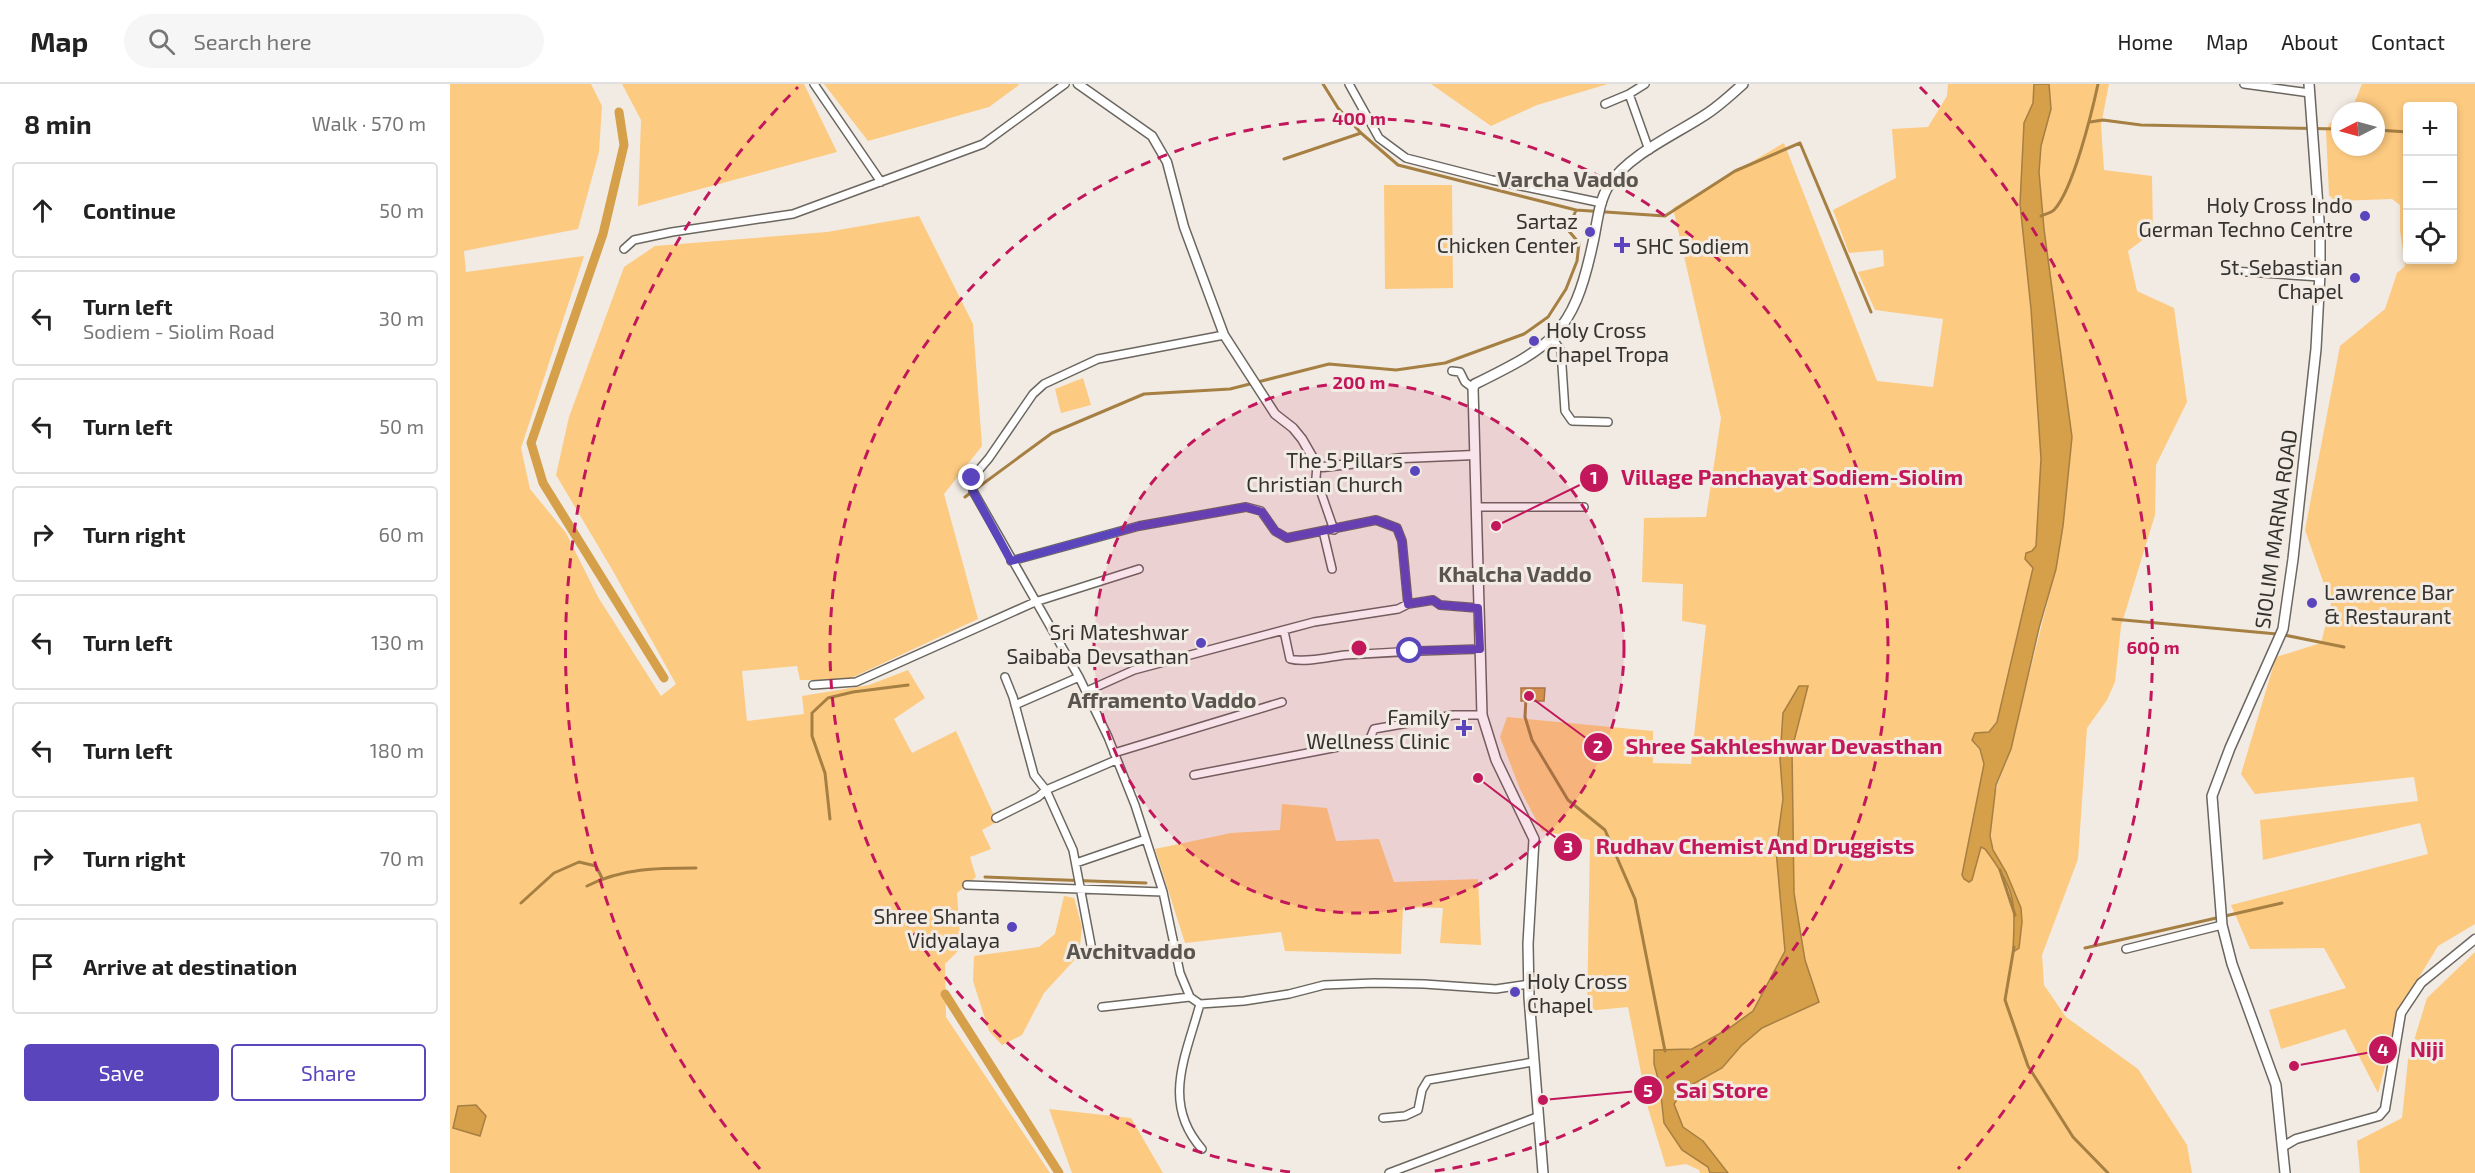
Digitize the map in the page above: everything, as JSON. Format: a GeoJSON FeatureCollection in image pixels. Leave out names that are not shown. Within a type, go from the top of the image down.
{"type":"FeatureCollection","features":[{"type":"Feature","properties":{"kind":"main road"},"geometry":{"type":"LineString","coordinates":[[1543,1173],[1537,1117],[1529,984],[1528,944],[1534,838],[1496,760],[1482,715],[1473,388],[1475,384],[1538,351],[1553,339],[1566,323],[1575,305],[1589,263],[1608,186],[1625,165],[1710,112],[1743,84]]}},
{"type":"Feature","properties":{"kind":"main road","name":"SIOLIM MARNA ROAD"},"geometry":{"type":"LineString","coordinates":[[2285,1173],[2276,1085],[2232,964],[2222,925],[2212,796],[2230,748],[2283,629],[2293,559],[2316,349],[2320,277],[2320,234],[2310,88]]}},
{"type":"Feature","properties":{"kind":"street"},"geometry":{"type":"LineString","coordinates":[[814,84],[882,182]]}},
{"type":"Feature","properties":{"kind":"street"},"geometry":{"type":"LineString","coordinates":[[624,249],[634,240],[672,232],[793,214],[882,182],[983,144],[1065,84]]}},
{"type":"Feature","properties":{"kind":"street"},"geometry":{"type":"LineString","coordinates":[[1078,84],[1152,136],[1167,162],[1184,227],[1224,335],[1275,414],[1293,428],[1317,465],[1316,478],[1334,530]]}},
{"type":"Feature","properties":{"kind":"street"},"geometry":{"type":"LineString","coordinates":[[1349,84],[1379,138],[1406,158],[1601,209]]}},
{"type":"Feature","properties":{"kind":"street"},"geometry":{"type":"LineString","coordinates":[[1605,104],[1645,84]]}},
{"type":"Feature","properties":{"kind":"street"},"geometry":{"type":"LineString","coordinates":[[2244,84],[2310,88]]}},
{"type":"Feature","properties":{"kind":"street"},"geometry":{"type":"LineString","coordinates":[[1629,94],[1649,150]]}},
{"type":"Feature","properties":{"kind":"street"},"geometry":{"type":"LineString","coordinates":[[2232,271],[2320,277]]}},
{"type":"Feature","properties":{"kind":"street"},"geometry":{"type":"LineString","coordinates":[[1190,998],[1180,973],[1164,892],[1135,804],[1115,756],[1079,677],[973,491],[972,478],[1033,394],[1044,384],[1098,359],[1224,335]]}},
{"type":"Feature","properties":{"kind":"street"},"geometry":{"type":"LineString","coordinates":[[1553,339],[1561,351],[1565,411],[1572,421],[1608,422]]}},
{"type":"Feature","properties":{"kind":"street"},"geometry":{"type":"LineString","coordinates":[[1452,371],[1460,372],[1465,382],[1473,388]]}},
{"type":"Feature","properties":{"kind":"street"},"geometry":{"type":"LineString","coordinates":[[1317,465],[1323,467],[1403,458],[1475,455]]}},
{"type":"Feature","properties":{"kind":"street"},"geometry":{"type":"LineString","coordinates":[[1011,561],[1139,526],[1246,507],[1262,512],[1275,531],[1287,538],[1376,520],[1397,528],[1402,541],[1408,604]]}},
{"type":"Feature","properties":{"kind":"street"},"geometry":{"type":"LineString","coordinates":[[1476,507],[1584,507]]}},
{"type":"Feature","properties":{"kind":"street"},"geometry":{"type":"LineString","coordinates":[[1323,531],[1332,569]]}},
{"type":"Feature","properties":{"kind":"street"},"geometry":{"type":"LineString","coordinates":[[813,685],[856,681],[1035,602],[1139,569]]}},
{"type":"Feature","properties":{"kind":"street"},"geometry":{"type":"LineString","coordinates":[[1087,692],[1134,670],[1342,616],[1398,609],[1408,604],[1433,600],[1440,605],[1478,608]]}},
{"type":"Feature","properties":{"kind":"street"},"geometry":{"type":"LineString","coordinates":[[1284,631],[1290,659],[1298,661],[1316,657],[1480,649]]}},
{"type":"Feature","properties":{"kind":"street"},"geometry":{"type":"LineString","coordinates":[[1005,677],[1034,776],[1046,790],[1073,850],[1091,945]]}},
{"type":"Feature","properties":{"kind":"street"},"geometry":{"type":"LineString","coordinates":[[1015,705],[1079,677]]}},
{"type":"Feature","properties":{"kind":"street"},"geometry":{"type":"LineString","coordinates":[[996,818],[1115,756],[1282,702]]}},
{"type":"Feature","properties":{"kind":"street"},"geometry":{"type":"LineString","coordinates":[[1194,775],[1369,741],[1374,729],[1454,715],[1482,715]]}},
{"type":"Feature","properties":{"kind":"street"},"geometry":{"type":"LineString","coordinates":[[1076,863],[1146,839]]}},
{"type":"Feature","properties":{"kind":"street"},"geometry":{"type":"LineString","coordinates":[[967,885],[1164,892]]}},
{"type":"Feature","properties":{"kind":"street"},"geometry":{"type":"LineString","coordinates":[[2126,949],[2222,925]]}},
{"type":"Feature","properties":{"kind":"street"},"geometry":{"type":"LineString","coordinates":[[2284,1146],[2296,1139],[2379,1116],[2385,1109],[2401,1013],[2421,983],[2475,939]]}},
{"type":"Feature","properties":{"kind":"street"},"geometry":{"type":"LineString","coordinates":[[1102,1007],[1190,998],[1200,1004],[1244,1001],[1289,994],[1324,985],[1424,984],[1496,989],[1529,984]]}},
{"type":"Feature","properties":{"kind":"street"},"geometry":{"type":"LineString","coordinates":[[1200,1004],[1178,1085],[1181,1117],[1188,1134],[1202,1149]]}},
{"type":"Feature","properties":{"kind":"street"},"geometry":{"type":"LineString","coordinates":[[1383,1118],[1405,1116],[1418,1110],[1422,1090],[1428,1080],[1533,1062]]}},
{"type":"Feature","properties":{"kind":"street"},"geometry":{"type":"LineString","coordinates":[[1389,1173],[1537,1117]]}},
{"type":"Feature","properties":{"kind":"shaded area"},"geometry":{"type":"Polygon","coordinates":[[[450,84],[591,84],[602,106],[599,152],[578,229],[464,251],[466,272],[584,256],[521,448],[530,489],[566,533],[598,597],[661,696],[676,684],[556,475],[569,417],[624,267],[655,246],[827,232],[919,216],[973,324],[982,446],[944,494],[978,619],[847,680],[800,680],[797,666],[742,671],[747,721],[804,714],[802,696],[869,685],[908,670],[925,698],[894,719],[912,753],[956,731],[997,822],[982,830],[991,849],[970,857],[976,877],[957,893],[961,948],[945,964],[946,1017],[1050,1173],[450,1173],[450,84]]]}},
{"type":"Feature","properties":{"kind":"shaded area"},"geometry":{"type":"Polygon","coordinates":[[[622,84],[804,84],[837,152],[638,206],[641,120],[622,84]]]}},
{"type":"Feature","properties":{"kind":"shaded area"},"geometry":{"type":"Polygon","coordinates":[[[824,84],[1019,85],[989,107],[868,141],[824,84]]]}},
{"type":"Feature","properties":{"kind":"shaded area"},"geometry":{"type":"Polygon","coordinates":[[[1431,84],[1608,84],[1537,105],[1491,126],[1431,84]]]}},
{"type":"Feature","properties":{"kind":"shaded area"},"geometry":{"type":"Polygon","coordinates":[[[1948,84],[2034,84],[2033,103],[2024,123],[2020,204],[2031,309],[2041,459],[2036,546],[2032,551],[2026,553],[2025,559],[2033,568],[1997,722],[1989,732],[1975,733],[1975,745],[1980,749],[1984,764],[1962,875],[1964,879],[1981,847],[1985,849],[2002,874],[2011,896],[2019,948],[2021,928],[2019,909],[2010,882],[1994,850],[1990,826],[1991,815],[2056,569],[2072,437],[2044,229],[2039,172],[2041,146],[2051,109],[2049,84],[2109,84],[2101,125],[2104,170],[2152,176],[2153,232],[2128,251],[2137,291],[2174,308],[2187,402],[2156,465],[2155,515],[2121,626],[2115,682],[2107,700],[2087,728],[2078,859],[2042,955],[2044,985],[2066,1017],[2138,1069],[2187,1145],[2192,1173],[1728,1173],[1703,1141],[1683,1127],[1674,1104],[1684,1089],[1722,1068],[1741,1046],[1762,1028],[1819,1002],[1805,960],[1794,893],[1792,749],[1807,686],[1799,686],[1783,713],[1780,759],[1783,799],[1776,851],[1785,951],[1753,1011],[1728,1029],[1692,1049],[1669,1049],[1654,1064],[1660,1086],[1664,1123],[1682,1150],[1708,1167],[1710,1173],[1700,1173],[1699,1170],[1686,1164],[1666,1167],[1648,1108],[1628,1007],[1587,1011],[1590,840],[1542,831],[1520,789],[1500,737],[1507,717],[1653,731],[1653,763],[1691,764],[1706,625],[1682,621],[1683,584],[1642,582],[1644,518],[1706,517],[1721,418],[1673,208],[1784,143],[1877,381],[1933,387],[1943,319],[1875,310],[1858,272],[1884,266],[1883,250],[1849,253],[1833,210],[1896,178],[1892,129],[1928,127],[1947,96],[1948,84]]]}},
{"type":"Feature","properties":{"kind":"shaded area"},"geometry":{"type":"Polygon","coordinates":[[[2034,84],[2049,84],[2051,109],[2041,146],[2039,172],[2044,229],[2072,437],[2056,569],[2039,628],[2011,749],[1996,785],[1990,836],[1993,850],[2006,872],[2021,908],[2019,948],[2013,952],[2012,897],[2003,876],[1985,849],[1981,847],[1972,880],[1969,882],[1962,875],[1984,764],[1980,749],[1972,740],[1975,733],[1989,732],[1997,722],[2033,568],[2025,559],[2026,553],[2032,551],[2036,546],[2041,459],[2031,309],[2020,204],[2024,123],[2033,103],[2034,84]]]}},
{"type":"Feature","properties":{"kind":"shaded area"},"geometry":{"type":"Polygon","coordinates":[[[2362,84],[2475,84],[2475,924],[2438,946],[2401,1007],[2378,1093],[2345,1029],[2281,1049],[2269,1010],[2346,988],[2324,948],[2250,949],[2231,905],[2428,854],[2420,823],[2263,860],[2260,820],[2418,801],[2414,777],[2255,794],[2241,774],[2276,657],[2321,643],[2331,604],[2305,530],[2340,346],[2385,309],[2397,273],[2405,264],[2457,264],[2457,102],[2403,102],[2403,252],[2400,205],[2392,199],[2335,201],[2329,195],[2326,130],[2330,123],[2331,156],[2385,156],[2385,102],[2355,102],[2362,84]]]}},
{"type":"Feature","properties":{"kind":"shaded area"},"geometry":{"type":"Polygon","coordinates":[[[1384,185],[1452,185],[1453,288],[1385,289],[1384,185]]]}},
{"type":"Feature","properties":{"kind":"shaded area"},"geometry":{"type":"Polygon","coordinates":[[[1083,378],[1091,405],[1061,413],[1055,389],[1083,378]]]}},
{"type":"Feature","properties":{"kind":"shaded area"},"geometry":{"type":"Polygon","coordinates":[[[1799,686],[1808,686],[1792,749],[1794,893],[1805,960],[1819,1002],[1762,1028],[1741,1046],[1722,1068],[1684,1089],[1674,1104],[1683,1127],[1703,1141],[1728,1173],[1710,1173],[1708,1167],[1682,1150],[1664,1123],[1660,1086],[1654,1064],[1654,1050],[1692,1049],[1728,1029],[1753,1011],[1785,951],[1776,850],[1783,799],[1780,759],[1783,713],[1799,686]]]}},
{"type":"Feature","properties":{"kind":"shaded area"},"geometry":{"type":"Polygon","coordinates":[[[1521,688],[1545,688],[1544,701],[1521,701],[1521,688]]]}},
{"type":"Feature","properties":{"kind":"shaded area"},"geometry":{"type":"Polygon","coordinates":[[[1282,804],[1327,808],[1336,841],[1379,839],[1394,882],[1478,879],[1481,945],[1440,943],[1443,908],[1403,907],[1401,954],[1285,951],[1281,932],[1185,943],[1155,849],[1231,833],[1280,830],[1282,804]]]}},
{"type":"Feature","properties":{"kind":"shaded area"},"geometry":{"type":"Polygon","coordinates":[[[1064,896],[1074,898],[1082,927],[1079,955],[1044,993],[1022,1035],[1002,1045],[989,1031],[973,981],[974,956],[1039,947],[1055,934],[1064,896]]]}},
{"type":"Feature","properties":{"kind":"shaded area"},"geometry":{"type":"Polygon","coordinates":[[[2475,952],[2475,1173],[2360,1173],[2357,1141],[2402,1118],[2408,1060],[2427,998],[2475,952]]]}},
{"type":"Feature","properties":{"kind":"shaded area"},"geometry":{"type":"Polygon","coordinates":[[[476,1105],[486,1116],[480,1136],[453,1128],[458,1106],[476,1105]]]}},
{"type":"Feature","properties":{"kind":"shaded area"},"geometry":{"type":"Polygon","coordinates":[[[1049,1109],[1131,1118],[1163,1173],[1072,1173],[1049,1109]]]}},
{"type":"Feature","properties":{"kind":"waterway"},"geometry":{"type":"LineString","coordinates":[[1323,84],[1338,108],[1361,133],[1398,165],[1576,210],[1665,216],[1735,171],[1800,143],[1871,312]]}},
{"type":"Feature","properties":{"kind":"waterway"},"geometry":{"type":"LineString","coordinates":[[2041,216],[2054,210],[2068,186],[2081,150],[2098,84]]}},
{"type":"Feature","properties":{"kind":"waterway"},"geometry":{"type":"LineString","coordinates":[[619,112],[624,145],[603,234],[531,443],[543,483],[664,678]]}},
{"type":"Feature","properties":{"kind":"waterway"},"geometry":{"type":"LineString","coordinates":[[2090,122],[2103,120],[2141,125],[2331,129]]}},
{"type":"Feature","properties":{"kind":"waterway"},"geometry":{"type":"LineString","coordinates":[[2385,131],[2403,132]]}},
{"type":"Feature","properties":{"kind":"waterway"},"geometry":{"type":"LineString","coordinates":[[1284,159],[1361,133]]}},
{"type":"Feature","properties":{"kind":"waterway"},"geometry":{"type":"LineString","coordinates":[[965,497],[1052,433],[1144,394],[1230,389],[1329,364],[1396,370],[1445,363],[1524,334],[1548,317],[1566,289],[1577,261],[1579,243],[1568,230],[1576,210]]}},
{"type":"Feature","properties":{"kind":"waterway"},"geometry":{"type":"LineString","coordinates":[[2113,619],[2277,634]]}},
{"type":"Feature","properties":{"kind":"waterway"},"geometry":{"type":"LineString","coordinates":[[2284,635],[2344,647]]}},
{"type":"Feature","properties":{"kind":"waterway"},"geometry":{"type":"LineString","coordinates":[[830,819],[825,773],[812,736],[812,713],[828,698],[853,692],[908,685]]}},
{"type":"Feature","properties":{"kind":"waterway"},"geometry":{"type":"LineString","coordinates":[[1526,697],[1525,717],[1532,740],[1568,800],[1605,830],[1635,899],[1665,1051]]}},
{"type":"Feature","properties":{"kind":"waterway"},"geometry":{"type":"LineString","coordinates":[[521,903],[554,873],[579,862],[596,866],[602,878]]}},
{"type":"Feature","properties":{"kind":"waterway"},"geometry":{"type":"LineString","coordinates":[[587,886],[627,872],[696,868]]}},
{"type":"Feature","properties":{"kind":"waterway"},"geometry":{"type":"LineString","coordinates":[[2000,870],[2015,915]]}},
{"type":"Feature","properties":{"kind":"waterway"},"geometry":{"type":"LineString","coordinates":[[985,877],[1146,883]]}},
{"type":"Feature","properties":{"kind":"waterway"},"geometry":{"type":"LineString","coordinates":[[2085,948],[2282,903]]}},
{"type":"Feature","properties":{"kind":"waterway"},"geometry":{"type":"LineString","coordinates":[[2014,947],[2005,1000],[2028,1066],[2073,1137],[2108,1173]]}},
{"type":"Feature","properties":{"kind":"waterway"},"geometry":{"type":"LineString","coordinates":[[945,994],[1059,1173]]}},
{"type":"Feature","properties":{"kind":"place","name":"Holy Cross Indo German Techno Centre"},"geometry":{"type":"Point","coordinates":[2365,216]}},
{"type":"Feature","properties":{"kind":"place","name":"Sartaz Chicken Center"},"geometry":{"type":"Point","coordinates":[1590,232]}},
{"type":"Feature","properties":{"kind":"place","name":"SHC Sodiem"},"geometry":{"type":"Point","coordinates":[1622,245]}},
{"type":"Feature","properties":{"kind":"place","name":"St. Sebastian Chapel"},"geometry":{"type":"Point","coordinates":[2355,278]}},
{"type":"Feature","properties":{"kind":"place","name":"Holy Cross Chapel Tropa"},"geometry":{"type":"Point","coordinates":[1534,341]}},
{"type":"Feature","properties":{"kind":"place","name":"The 5 Pillars Christian Church"},"geometry":{"type":"Point","coordinates":[1415,471]}},
{"type":"Feature","properties":{"kind":"place","name":"Village Panchayat Sodiem-Siolim"},"geometry":{"type":"Point","coordinates":[1496,526]}},
{"type":"Feature","properties":{"kind":"place","name":"Lawrence Bar & Restaurant"},"geometry":{"type":"Point","coordinates":[2312,603]}},
{"type":"Feature","properties":{"kind":"place","name":"Sri Mateshwar Saibaba Devsathan"},"geometry":{"type":"Point","coordinates":[1201,643]}},
{"type":"Feature","properties":{"kind":"place","name":"Shree Sakhleshwar Devasthan"},"geometry":{"type":"Point","coordinates":[1529,696]}},
{"type":"Feature","properties":{"kind":"place","name":"Family Wellness Clinic"},"geometry":{"type":"Point","coordinates":[1464,728]}},
{"type":"Feature","properties":{"kind":"place","name":"Rudhav Chemist And Druggists"},"geometry":{"type":"Point","coordinates":[1478,778]}},
{"type":"Feature","properties":{"kind":"place","name":"Shree Shanta Vidyalaya"},"geometry":{"type":"Point","coordinates":[1012,927]}},
{"type":"Feature","properties":{"kind":"place","name":"Holy Cross Chapel"},"geometry":{"type":"Point","coordinates":[1515,992]}},
{"type":"Feature","properties":{"kind":"place","name":"Niji"},"geometry":{"type":"Point","coordinates":[2294,1066]}},
{"type":"Feature","properties":{"kind":"place","name":"Sai Store"},"geometry":{"type":"Point","coordinates":[1543,1100]}},
{"type":"Feature","properties":{"kind":"district","name":"Varcha Vaddo"},"geometry":{"type":"Point","coordinates":[1568,178]}},
{"type":"Feature","properties":{"kind":"district","name":"Khalcha Vaddo"},"geometry":{"type":"Point","coordinates":[1515,573]}},
{"type":"Feature","properties":{"kind":"district","name":"Afframento Vaddo"},"geometry":{"type":"Point","coordinates":[1162,699]}},
{"type":"Feature","properties":{"kind":"district","name":"Avchitvaddo"},"geometry":{"type":"Point","coordinates":[1131,950]}},
{"type":"Feature","properties":{"kind":"route"},"geometry":{"type":"LineString","coordinates":[[972,478],[973,491],[1011,561],[1139,526],[1246,507],[1262,512],[1275,531],[1287,538],[1376,520],[1397,528],[1402,541],[1408,604],[1433,600],[1440,605],[1478,608],[1480,649],[1410,651]]}}]}
